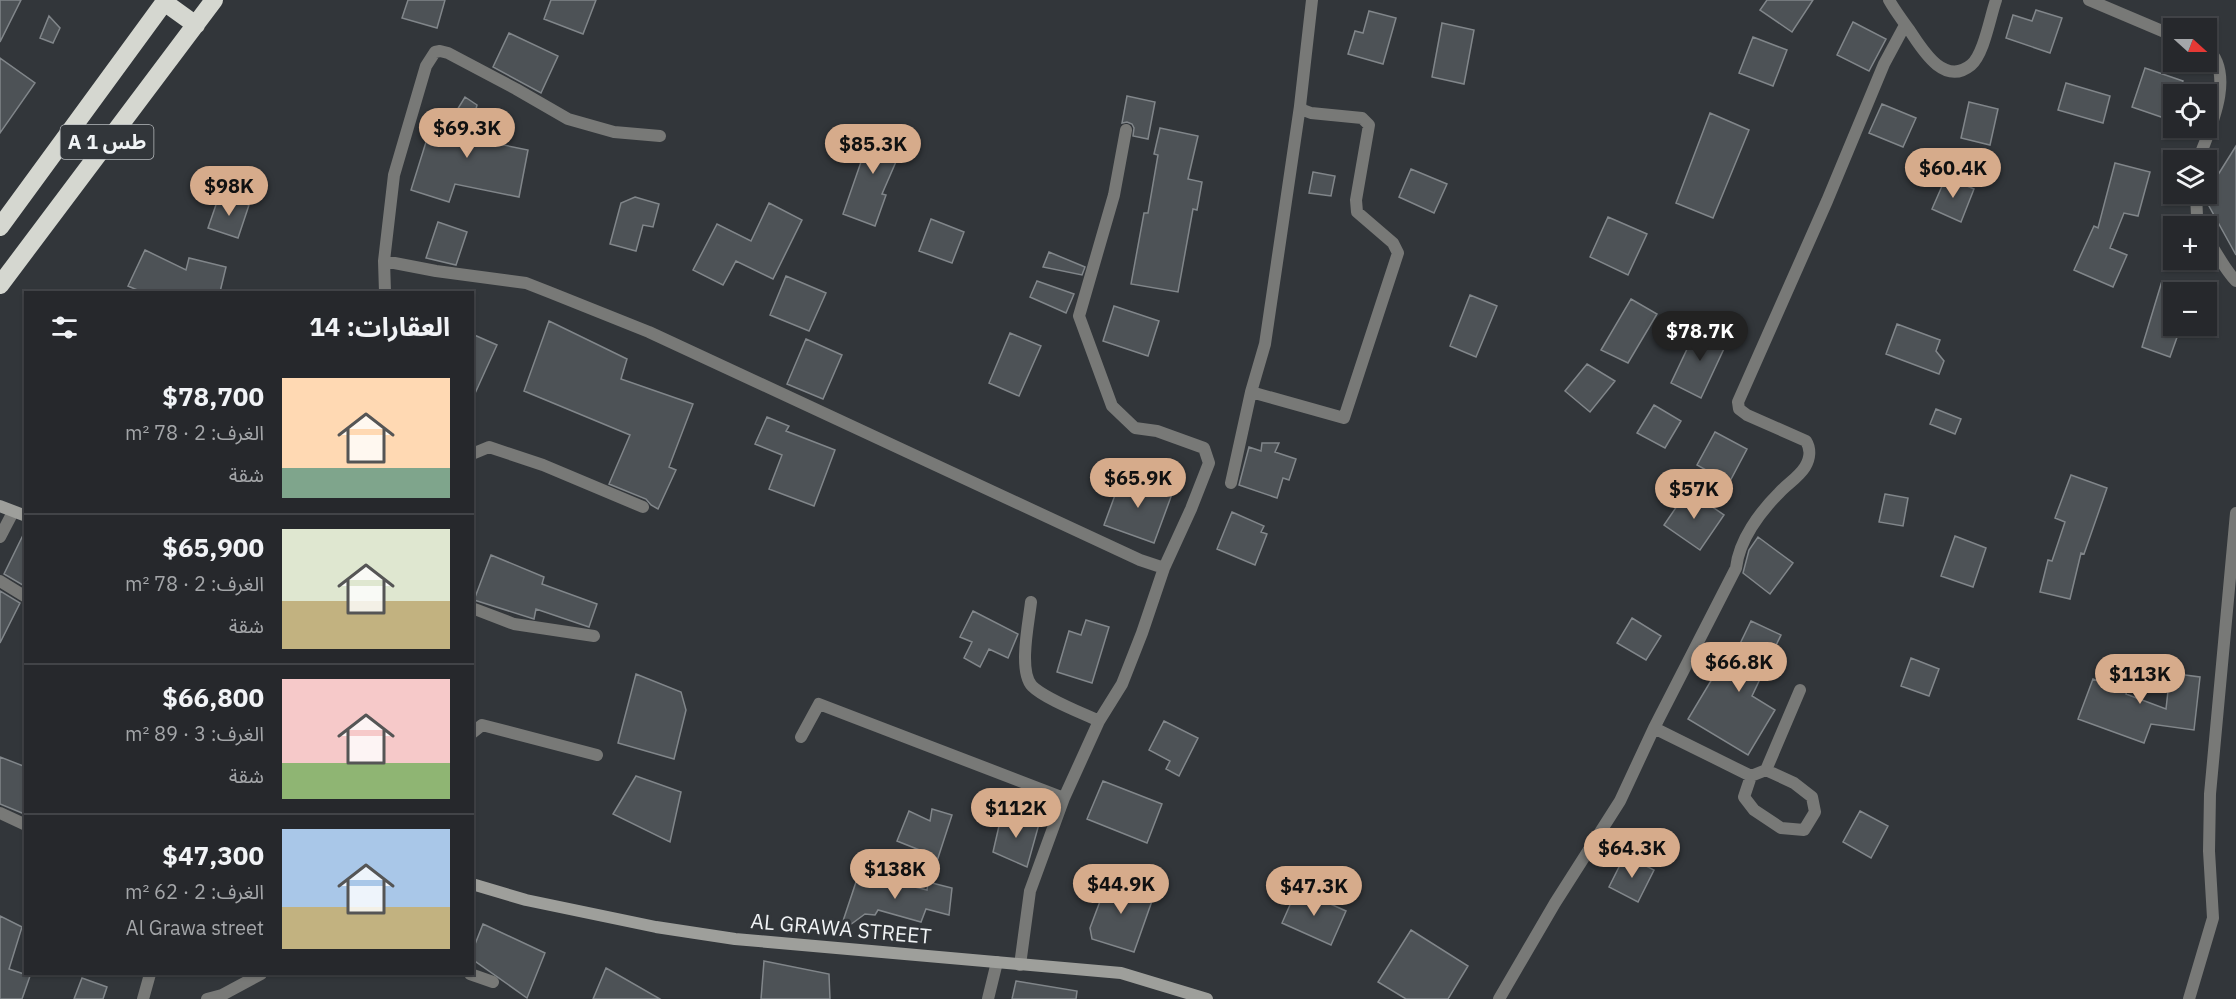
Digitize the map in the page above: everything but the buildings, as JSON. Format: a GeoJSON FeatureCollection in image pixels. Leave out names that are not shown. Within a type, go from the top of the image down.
{"type":"FeatureCollection","features":[{"type":"Feature","properties":{"kind":"highway","name":"A 1 طس"},"geometry":{"type":"LineString","coordinates":[[0,285],[214,0]]}},
{"type":"Feature","properties":{"kind":"highway"},"geometry":{"type":"LineString","coordinates":[[0,226],[165,1],[196,25]]}},
{"type":"Feature","properties":{"kind":"street"},"geometry":{"type":"LineString","coordinates":[[1231,483],[1251,392],[1265,344],[1300,106],[1312,0]]}},
{"type":"Feature","properties":{"kind":"street"},"geometry":{"type":"LineString","coordinates":[[1889,0],[1921,49],[1933,63],[1944,69],[1955,71],[1971,65],[1980,52],[1996,0]]}},
{"type":"Feature","properties":{"kind":"street"},"geometry":{"type":"LineString","coordinates":[[2089,0],[2163,31]]}},
{"type":"Feature","properties":{"kind":"street"},"geometry":{"type":"LineString","coordinates":[[1499,999],[1555,903],[1620,801],[1654,728],[1736,568],[1736,561],[1750,529],[1780,491],[1800,474],[1809,459],[1809,448],[1806,441],[1748,415],[1739,409],[1738,402],[1827,201],[1884,64],[1905,25]]}},
{"type":"Feature","properties":{"kind":"street"},"geometry":{"type":"LineString","coordinates":[[385,291],[384,261],[394,175],[426,66],[435,52],[448,53],[568,119],[614,132],[660,136]]}},
{"type":"Feature","properties":{"kind":"street"},"geometry":{"type":"LineString","coordinates":[[2203,150],[2224,111],[2232,81],[2223,60],[2217,53]]}},
{"type":"Feature","properties":{"kind":"street"},"geometry":{"type":"LineString","coordinates":[[1251,392],[1344,418],[1398,253],[1397,248],[1386,235],[1357,212],[1356,200],[1369,125],[1362,118],[1311,113],[1300,106]]}},
{"type":"Feature","properties":{"kind":"street"},"geometry":{"type":"LineString","coordinates":[[1020,965],[1030,891],[1064,798],[1099,722],[1122,684],[1164,568],[1209,463],[1204,448],[1157,431],[1136,428],[1112,406],[1078,316],[1114,195],[1126,130]]}},
{"type":"Feature","properties":{"kind":"street"},"geometry":{"type":"LineString","coordinates":[[2217,252],[2229,274],[2236,281]]}},
{"type":"Feature","properties":{"kind":"street"},"geometry":{"type":"LineString","coordinates":[[384,261],[436,271],[526,283],[549,292],[649,332],[1140,560],[1164,568]]}},
{"type":"Feature","properties":{"kind":"street"},"geometry":{"type":"LineString","coordinates":[[474,453],[489,447],[543,465],[644,507]]}},
{"type":"Feature","properties":{"kind":"street"},"geometry":{"type":"LineString","coordinates":[[0,506],[19,514],[0,537]]}},
{"type":"Feature","properties":{"kind":"street"},"geometry":{"type":"LineString","coordinates":[[2189,999],[2213,918],[2209,851],[2211,794],[2236,513]]}},
{"type":"Feature","properties":{"kind":"street"},"geometry":{"type":"LineString","coordinates":[[0,581],[24,596]]}},
{"type":"Feature","properties":{"kind":"street"},"geometry":{"type":"LineString","coordinates":[[1031,602],[1026,646],[1026,674],[1032,685],[1099,722]]}},
{"type":"Feature","properties":{"kind":"street"},"geometry":{"type":"LineString","coordinates":[[474,609],[514,624],[594,636]]}},
{"type":"Feature","properties":{"kind":"street"},"geometry":{"type":"LineString","coordinates":[[1654,728],[1751,776],[1766,770],[1800,690]]}},
{"type":"Feature","properties":{"kind":"street"},"geometry":{"type":"LineString","coordinates":[[801,737],[819,704],[1064,798]]}},
{"type":"Feature","properties":{"kind":"street"},"geometry":{"type":"LineString","coordinates":[[474,731],[482,725],[597,755]]}},
{"type":"Feature","properties":{"kind":"street"},"geometry":{"type":"LineString","coordinates":[[1751,776],[1744,797],[1754,810],[1781,828],[1804,830],[1815,812],[1812,797],[1794,783],[1766,770]]}},
{"type":"Feature","properties":{"kind":"street"},"geometry":{"type":"LineString","coordinates":[[0,813],[24,824]]}},
{"type":"Feature","properties":{"kind":"street","name":"AL GRAWA STREET"},"geometry":{"type":"LineString","coordinates":[[474,885],[526,900],[656,927],[735,939],[1121,973],[1207,999]]}},
{"type":"Feature","properties":{"kind":"street"},"geometry":{"type":"LineString","coordinates":[[988,999],[997,962]]}},
{"type":"Feature","properties":{"kind":"street"},"geometry":{"type":"LineString","coordinates":[[143,999],[150,975]]}},
{"type":"Feature","properties":{"kind":"street"},"geometry":{"type":"LineString","coordinates":[[207,999],[222,995],[259,975]]}},
{"type":"Feature","properties":{"kind":"street"},"geometry":{"type":"LineString","coordinates":[[473,975],[493,982]]}}]}
